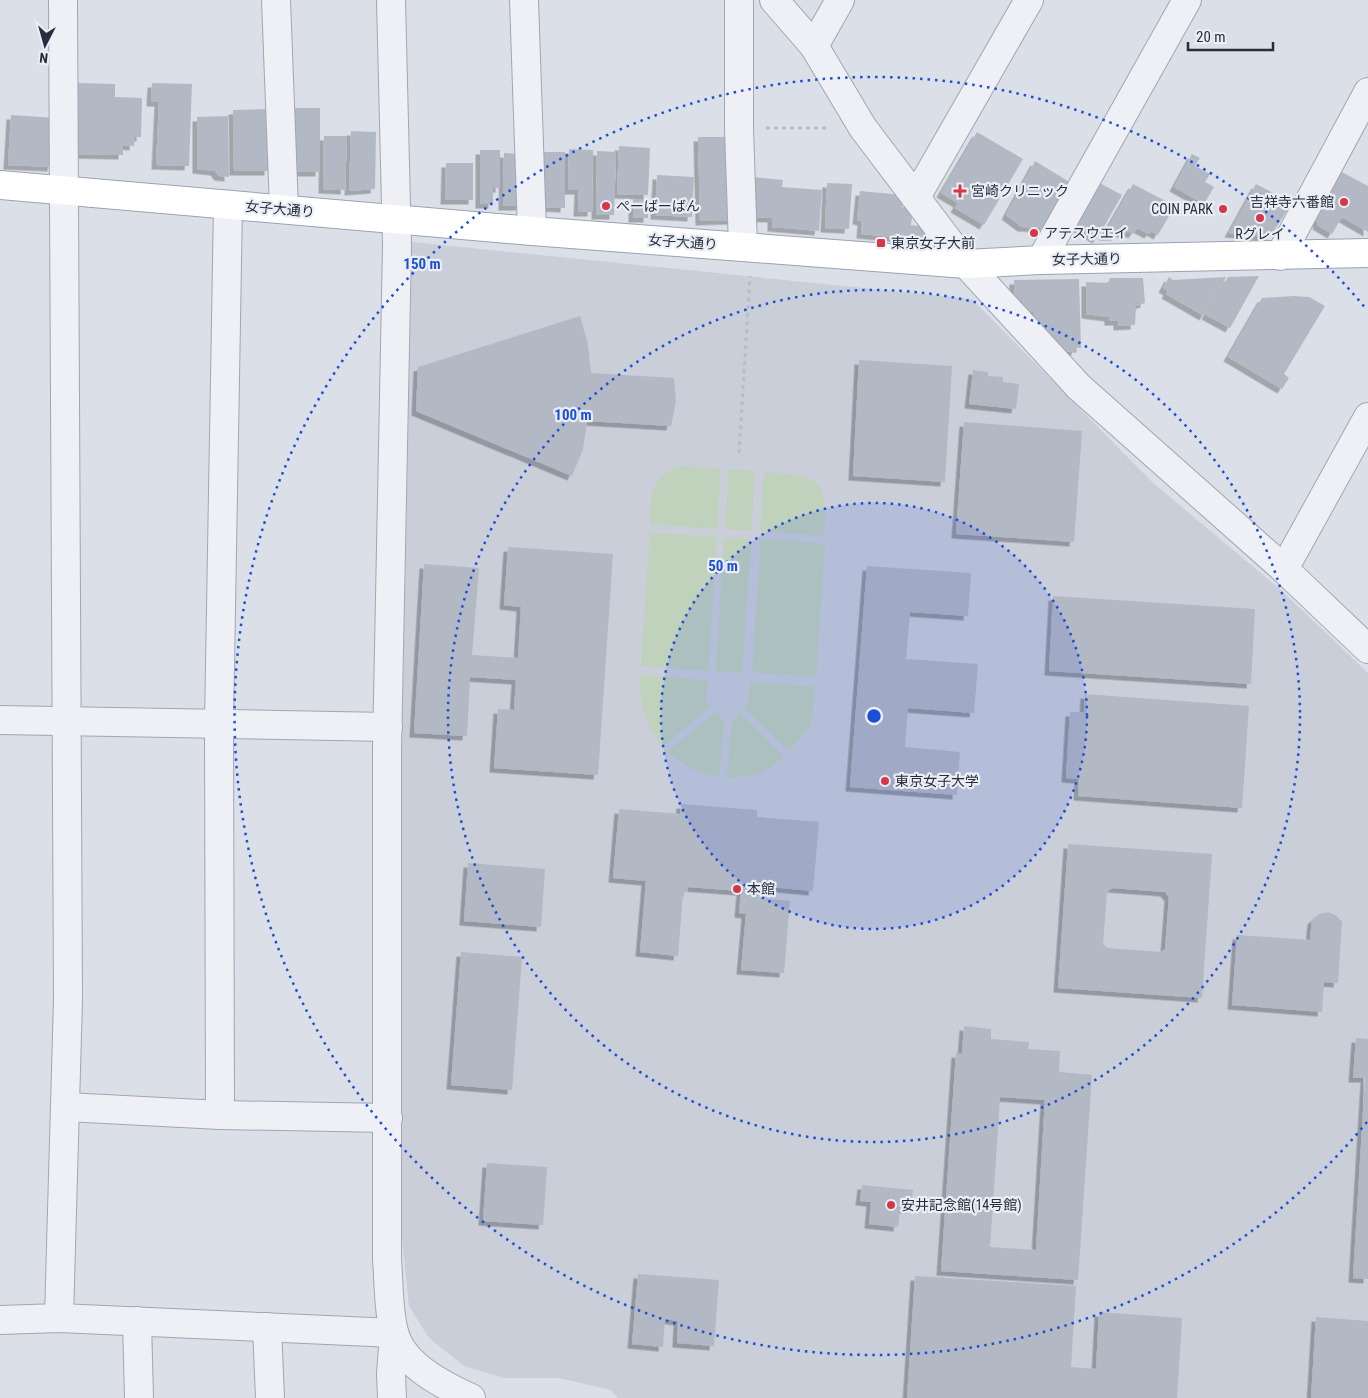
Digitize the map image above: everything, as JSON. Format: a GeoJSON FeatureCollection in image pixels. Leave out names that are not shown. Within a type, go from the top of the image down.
{"type":"FeatureCollection","features":[{"type":"Feature","properties":{"kind":"main road","name":"女子大通り"},"geometry":{"type":"LineString","coordinates":[[0,185],[532,231],[747,258],[966,264],[1041,260],[1368,253]]}},
{"type":"Feature","properties":{"kind":"street"},"geometry":{"type":"LineString","coordinates":[[59,1318],[66,1107],[67,722],[63,0]]}},
{"type":"Feature","properties":{"kind":"street"},"geometry":{"type":"LineString","coordinates":[[276,0],[284,209]]}},
{"type":"Feature","properties":{"kind":"street"},"geometry":{"type":"LineString","coordinates":[[391,0],[396,219],[388,727],[388,1118],[386,1188],[387,1259],[394,1333],[390,1374],[392,1398]]}},
{"type":"Feature","properties":{"kind":"street"},"geometry":{"type":"LineString","coordinates":[[524,0],[532,231]]}},
{"type":"Feature","properties":{"kind":"street"},"geometry":{"type":"LineString","coordinates":[[739,0],[740,128],[747,258]]}},
{"type":"Feature","properties":{"kind":"street"},"geometry":{"type":"LineString","coordinates":[[774,0],[814,46],[863,128],[966,264],[1079,386],[1284,569],[1368,649]]}},
{"type":"Feature","properties":{"kind":"street"},"geometry":{"type":"LineString","coordinates":[[814,46],[840,0]]}},
{"type":"Feature","properties":{"kind":"street"},"geometry":{"type":"LineString","coordinates":[[916,198],[1029,0]]}},
{"type":"Feature","properties":{"kind":"street"},"geometry":{"type":"LineString","coordinates":[[1041,260],[1187,0]]}},
{"type":"Feature","properties":{"kind":"street"},"geometry":{"type":"LineString","coordinates":[[1280,256],[1368,92]]}},
{"type":"Feature","properties":{"kind":"street"},"geometry":{"type":"LineString","coordinates":[[220,1115],[218,724],[228,205]]}},
{"type":"Feature","properties":{"kind":"street"},"geometry":{"type":"LineString","coordinates":[[1284,569],[1368,417]]}},
{"type":"Feature","properties":{"kind":"street"},"geometry":{"type":"LineString","coordinates":[[0,720],[388,727]]}},
{"type":"Feature","properties":{"kind":"street"},"geometry":{"type":"LineString","coordinates":[[66,1107],[220,1115],[388,1118]]}},
{"type":"Feature","properties":{"kind":"street"},"geometry":{"type":"LineString","coordinates":[[0,1320],[59,1318],[394,1333]]}},
{"type":"Feature","properties":{"kind":"street"},"geometry":{"type":"LineString","coordinates":[[137,1321],[139,1398]]}},
{"type":"Feature","properties":{"kind":"street"},"geometry":{"type":"LineString","coordinates":[[267,1327],[270,1398]]}},
{"type":"Feature","properties":{"kind":"street"},"geometry":{"type":"LineString","coordinates":[[394,1333],[401,1348],[423,1370],[448,1388],[471,1398]]}},
{"type":"Feature","properties":{"kind":"path"},"geometry":{"type":"LineString","coordinates":[[740,128],[863,128]]}},
{"type":"Feature","properties":{"kind":"path"},"geometry":{"type":"LineString","coordinates":[[739,453],[747,258]]}},
{"type":"Feature","properties":{"kind":"shaded area","name":"東京女子大学"},"geometry":{"type":"Polygon","coordinates":[[[412,242],[972,299],[1152,482],[1282,591],[1368,673],[1368,1398],[618,1398],[611,1390],[559,1378],[504,1378],[464,1366],[429,1338],[409,1306],[402,1239],[399,890],[412,242]]]}},
{"type":"Feature","properties":{"kind":"green space"},"geometry":{"type":"Polygon","coordinates":[[[682,466],[721,469],[717,529],[650,524],[654,488],[663,475],[682,466]]]}},
{"type":"Feature","properties":{"kind":"green space"},"geometry":{"type":"Polygon","coordinates":[[[729,469],[755,471],[751,531],[725,529],[729,469]]]}},
{"type":"Feature","properties":{"kind":"green space"},"geometry":{"type":"Polygon","coordinates":[[[764,472],[798,476],[809,479],[816,484],[822,491],[824,502],[824,536],[760,531],[764,472]]]}},
{"type":"Feature","properties":{"kind":"green space"},"geometry":{"type":"Polygon","coordinates":[[[650,533],[717,537],[708,671],[641,666],[650,533]]]}},
{"type":"Feature","properties":{"kind":"green space"},"geometry":{"type":"Polygon","coordinates":[[[724,538],[751,540],[742,673],[716,671],[724,538]]]}},
{"type":"Feature","properties":{"kind":"green space"},"geometry":{"type":"Polygon","coordinates":[[[761,539],[825,544],[816,677],[752,672],[761,539]]]}},
{"type":"Feature","properties":{"kind":"green space"},"geometry":{"type":"Polygon","coordinates":[[[640,675],[708,680],[706,702],[710,707],[662,747],[652,731],[642,705],[640,675]]]}},
{"type":"Feature","properties":{"kind":"green space"},"geometry":{"type":"Polygon","coordinates":[[[750,682],[815,687],[811,724],[789,751],[745,708],[748,705],[750,682]]]}},
{"type":"Feature","properties":{"kind":"green space"},"geometry":{"type":"Polygon","coordinates":[[[716,712],[724,721],[719,777],[691,769],[667,752],[716,712]]]}},
{"type":"Feature","properties":{"kind":"green space"},"geometry":{"type":"Polygon","coordinates":[[[740,713],[784,757],[758,773],[727,778],[732,722],[740,713]]]}},
{"type":"Feature","properties":{"kind":"building"},"geometry":{"type":"Polygon","coordinates":[[[76,83],[115,84],[115,97],[142,98],[141,137],[135,137],[134,146],[123,145],[123,155],[75,154],[76,83]]]}},
{"type":"Feature","properties":{"kind":"building"},"geometry":{"type":"Polygon","coordinates":[[[152,83],[192,84],[189,166],[156,165],[159,102],[151,102],[152,83]]]}},
{"type":"Feature","properties":{"kind":"building"},"geometry":{"type":"Polygon","coordinates":[[[289,108],[320,108],[320,172],[289,172],[289,108]]]}},
{"type":"Feature","properties":{"kind":"building"},"geometry":{"type":"Polygon","coordinates":[[[268,109],[269,171],[234,171],[233,110],[268,109]]]}},
{"type":"Feature","properties":{"kind":"building"},"geometry":{"type":"Polygon","coordinates":[[[11,115],[56,118],[52,167],[8,165],[11,115]]]}},
{"type":"Feature","properties":{"kind":"building"},"geometry":{"type":"Polygon","coordinates":[[[228,116],[229,177],[219,176],[215,171],[197,169],[197,117],[228,116]]]}},
{"type":"Feature","properties":{"kind":"building"},"geometry":{"type":"Polygon","coordinates":[[[351,131],[376,132],[375,189],[349,191],[351,131]]]}},
{"type":"Feature","properties":{"kind":"building"},"geometry":{"type":"Polygon","coordinates":[[[977,132],[1023,159],[984,225],[955,208],[958,203],[941,193],[977,132]]]}},
{"type":"Feature","properties":{"kind":"building"},"geometry":{"type":"Polygon","coordinates":[[[324,136],[347,136],[345,190],[323,189],[324,136]]]}},
{"type":"Feature","properties":{"kind":"building"},"geometry":{"type":"Polygon","coordinates":[[[698,137],[730,137],[732,220],[700,221],[698,137]]]}},
{"type":"Feature","properties":{"kind":"building"},"geometry":{"type":"Polygon","coordinates":[[[619,146],[650,148],[648,195],[617,194],[619,146]]]}},
{"type":"Feature","properties":{"kind":"building"},"geometry":{"type":"Polygon","coordinates":[[[569,149],[593,150],[592,212],[578,212],[579,190],[568,190],[569,149]]]}},
{"type":"Feature","properties":{"kind":"building"},"geometry":{"type":"Polygon","coordinates":[[[480,150],[500,150],[500,188],[493,188],[493,204],[480,204],[480,150]]]}},
{"type":"Feature","properties":{"kind":"building"},"geometry":{"type":"Polygon","coordinates":[[[597,151],[616,152],[614,215],[596,215],[597,151]]]}},
{"type":"Feature","properties":{"kind":"building"},"geometry":{"type":"Polygon","coordinates":[[[543,152],[565,152],[565,208],[541,207],[543,152]]]}},
{"type":"Feature","properties":{"kind":"building"},"geometry":{"type":"Polygon","coordinates":[[[504,153],[523,154],[521,206],[503,206],[504,153]]]}},
{"type":"Feature","properties":{"kind":"building"},"geometry":{"type":"Polygon","coordinates":[[[1192,154],[1200,158],[1195,166],[1210,174],[1205,182],[1214,187],[1204,204],[1174,187],[1192,154]]]}},
{"type":"Feature","properties":{"kind":"building"},"geometry":{"type":"Polygon","coordinates":[[[1035,161],[1071,183],[1043,228],[1022,227],[1006,215],[1035,161]]]}},
{"type":"Feature","properties":{"kind":"building"},"geometry":{"type":"Polygon","coordinates":[[[446,163],[473,163],[473,200],[445,200],[446,163]]]}},
{"type":"Feature","properties":{"kind":"building","name":"吉祥寺六番館"},"geometry":{"type":"Polygon","coordinates":[[[1338,170],[1368,186],[1368,232],[1342,217],[1332,234],[1317,225],[1318,222],[1311,218],[1338,170]]]}},
{"type":"Feature","properties":{"kind":"building"},"geometry":{"type":"Polygon","coordinates":[[[657,175],[694,177],[692,217],[655,215],[657,175]]]}},
{"type":"Feature","properties":{"kind":"building"},"geometry":{"type":"Polygon","coordinates":[[[752,177],[783,180],[782,187],[822,190],[819,231],[772,227],[772,218],[749,217],[752,177]]]}},
{"type":"Feature","properties":{"kind":"building"},"geometry":{"type":"Polygon","coordinates":[[[1094,180],[1122,195],[1097,239],[1070,223],[1094,180]]]}},
{"type":"Feature","properties":{"kind":"building"},"geometry":{"type":"Polygon","coordinates":[[[827,183],[852,184],[849,229],[825,228],[827,183]]]}},
{"type":"Feature","properties":{"kind":"building"},"geometry":{"type":"Polygon","coordinates":[[[1133,184],[1175,206],[1158,235],[1151,231],[1149,234],[1137,228],[1133,234],[1127,231],[1125,234],[1117,231],[1116,236],[1103,236],[1133,184]]]}},
{"type":"Feature","properties":{"kind":"building","name":"Rグレイ"},"geometry":{"type":"Polygon","coordinates":[[[1256,184],[1292,203],[1270,237],[1229,233],[1256,184]]]}},
{"type":"Feature","properties":{"kind":"building"},"geometry":{"type":"Polygon","coordinates":[[[860,191],[903,195],[902,207],[913,208],[911,225],[927,227],[925,240],[861,234],[862,221],[857,220],[860,191]]]}},
{"type":"Feature","properties":{"kind":"building"},"geometry":{"type":"Polygon","coordinates":[[[633,199],[648,199],[648,218],[633,218],[633,199]]]}},
{"type":"Feature","properties":{"kind":"building"},"geometry":{"type":"Polygon","coordinates":[[[1259,276],[1230,328],[1206,315],[1228,277],[1259,276]]]}},
{"type":"Feature","properties":{"kind":"building"},"geometry":{"type":"Polygon","coordinates":[[[1169,277],[1173,280],[1226,277],[1204,316],[1166,294],[1168,291],[1163,288],[1169,277]]]}},
{"type":"Feature","properties":{"kind":"building"},"geometry":{"type":"Polygon","coordinates":[[[1110,278],[1143,278],[1145,303],[1136,306],[1135,325],[1118,326],[1118,321],[1109,321],[1109,317],[1086,314],[1086,282],[1108,283],[1110,278]]]}},
{"type":"Feature","properties":{"kind":"building"},"geometry":{"type":"Polygon","coordinates":[[[1079,279],[1081,348],[1076,348],[1076,351],[1059,352],[1059,344],[1053,344],[1053,335],[1043,336],[1043,325],[1034,326],[1033,311],[1022,312],[1022,301],[1014,301],[1014,280],[1079,279]]]}},
{"type":"Feature","properties":{"kind":"building"},"geometry":{"type":"Polygon","coordinates":[[[1309,297],[1325,306],[1284,374],[1289,378],[1282,389],[1228,357],[1262,298],[1309,297]]]}},
{"type":"Feature","properties":{"kind":"building"},"geometry":{"type":"Polygon","coordinates":[[[580,316],[588,344],[591,373],[674,378],[676,401],[671,426],[587,421],[583,449],[572,476],[416,411],[418,367],[580,316]]]}},
{"type":"Feature","properties":{"kind":"building"},"geometry":{"type":"Polygon","coordinates":[[[859,360],[952,366],[945,482],[853,476],[859,360]]]}},
{"type":"Feature","properties":{"kind":"building"},"geometry":{"type":"Polygon","coordinates":[[[973,370],[988,372],[988,376],[1003,377],[1003,382],[1019,384],[1016,409],[969,404],[973,370]]]}},
{"type":"Feature","properties":{"kind":"building"},"geometry":{"type":"Polygon","coordinates":[[[964,422],[1082,431],[1074,542],[956,534],[964,422]]]}},
{"type":"Feature","properties":{"kind":"building"},"geometry":{"type":"Polygon","coordinates":[[[508,547],[613,554],[598,775],[494,768],[498,709],[514,710],[516,680],[470,677],[467,736],[414,733],[424,564],[479,568],[472,655],[518,658],[521,607],[504,605],[508,547]]]}},
{"type":"Feature","properties":{"kind":"building"},"geometry":{"type":"Polygon","coordinates":[[[867,566],[971,573],[968,616],[910,612],[906,659],[978,664],[974,713],[908,708],[905,747],[960,752],[957,795],[850,787],[867,566]]]}},
{"type":"Feature","properties":{"kind":"building"},"geometry":{"type":"Polygon","coordinates":[[[1053,596],[1255,609],[1251,684],[1049,671],[1053,596]]]}},
{"type":"Feature","properties":{"kind":"building"},"geometry":{"type":"Polygon","coordinates":[[[1085,694],[1249,706],[1242,808],[1078,796],[1079,779],[1066,778],[1070,712],[1084,712],[1085,694]]]}},
{"type":"Feature","properties":{"kind":"building","name":"本館"},"geometry":{"type":"Polygon","coordinates":[[[681,804],[757,810],[757,817],[819,822],[813,891],[760,886],[759,898],[790,901],[784,973],[741,970],[746,914],[739,913],[741,891],[688,887],[688,892],[683,892],[678,956],[640,952],[646,881],[613,878],[619,809],[680,814],[681,804]]]}},
{"type":"Feature","properties":{"kind":"building"},"geometry":{"type":"Polygon","coordinates":[[[1068,844],[1212,854],[1202,998],[1058,988],[1068,844]],[[1112,888],[1107,892],[1103,944],[1107,948],[1161,952],[1165,949],[1169,897],[1165,892],[1112,888]]]}},
{"type":"Feature","properties":{"kind":"building"},"geometry":{"type":"Polygon","coordinates":[[[468,863],[545,869],[541,927],[464,921],[468,863]]]}},
{"type":"Feature","properties":{"kind":"building"},"geometry":{"type":"Polygon","coordinates":[[[1328,912],[1337,916],[1342,922],[1338,983],[1324,982],[1322,1012],[1232,1005],[1237,935],[1310,940],[1312,920],[1319,914],[1328,912]]]}},
{"type":"Feature","properties":{"kind":"building"},"geometry":{"type":"Polygon","coordinates":[[[461,952],[522,957],[512,1090],[451,1085],[461,952]]]}},
{"type":"Feature","properties":{"kind":"building"},"geometry":{"type":"Polygon","coordinates":[[[964,1026],[991,1029],[991,1039],[1029,1042],[1028,1049],[1060,1051],[1059,1072],[1092,1075],[1078,1280],[941,1271],[956,1053],[962,1054],[964,1026]],[[1000,1097],[990,1247],[1036,1250],[1045,1100],[1000,1097]]]}},
{"type":"Feature","properties":{"kind":"building"},"geometry":{"type":"Polygon","coordinates":[[[1356,1038],[1368,1039],[1368,1279],[1353,1278],[1365,1078],[1353,1078],[1356,1038]]]}},
{"type":"Feature","properties":{"kind":"building"},"geometry":{"type":"Polygon","coordinates":[[[487,1163],[547,1167],[543,1225],[483,1221],[487,1163]]]}},
{"type":"Feature","properties":{"kind":"building","name":"安井記念館(14号館)"},"geometry":{"type":"Polygon","coordinates":[[[862,1185],[913,1190],[911,1209],[900,1209],[898,1227],[869,1224],[871,1202],[860,1201],[862,1185]]]}},
{"type":"Feature","properties":{"kind":"building"},"geometry":{"type":"Polygon","coordinates":[[[638,1274],[719,1280],[714,1346],[677,1343],[678,1321],[665,1319],[663,1347],[632,1344],[638,1274]]]}},
{"type":"Feature","properties":{"kind":"building"},"geometry":{"type":"Polygon","coordinates":[[[915,1276],[1076,1286],[1071,1367],[1096,1369],[1099,1312],[1182,1318],[1177,1398],[907,1398],[915,1276]]]}},
{"type":"Feature","properties":{"kind":"building"},"geometry":{"type":"Polygon","coordinates":[[[1316,1317],[1368,1321],[1368,1398],[1311,1398],[1316,1317]]]}},
{"type":"Feature","properties":{"kind":"place","name":"宮崎クリニック"},"geometry":{"type":"Point","coordinates":[960,191]}},
{"type":"Feature","properties":{"kind":"place","name":"吉祥寺六番館"},"geometry":{"type":"Point","coordinates":[1344,202]}},
{"type":"Feature","properties":{"kind":"place","name":"ぺーばーばん"},"geometry":{"type":"Point","coordinates":[606,206]}},
{"type":"Feature","properties":{"kind":"place","name":"COIN PARK"},"geometry":{"type":"Point","coordinates":[1223,209]}},
{"type":"Feature","properties":{"kind":"place","name":"Rグレイ"},"geometry":{"type":"Point","coordinates":[1260,218]}},
{"type":"Feature","properties":{"kind":"place","name":"アテスウエイ"},"geometry":{"type":"Point","coordinates":[1034,233]}},
{"type":"Feature","properties":{"kind":"place","name":"東京女子大前"},"geometry":{"type":"Point","coordinates":[881,243]}},
{"type":"Feature","properties":{"kind":"place","name":"東京女子大学"},"geometry":{"type":"Point","coordinates":[885,781]}},
{"type":"Feature","properties":{"kind":"place","name":"本館"},"geometry":{"type":"Point","coordinates":[737,889]}},
{"type":"Feature","properties":{"kind":"place","name":"安井記念館(14号館)"},"geometry":{"type":"Point","coordinates":[891,1205]}}]}
